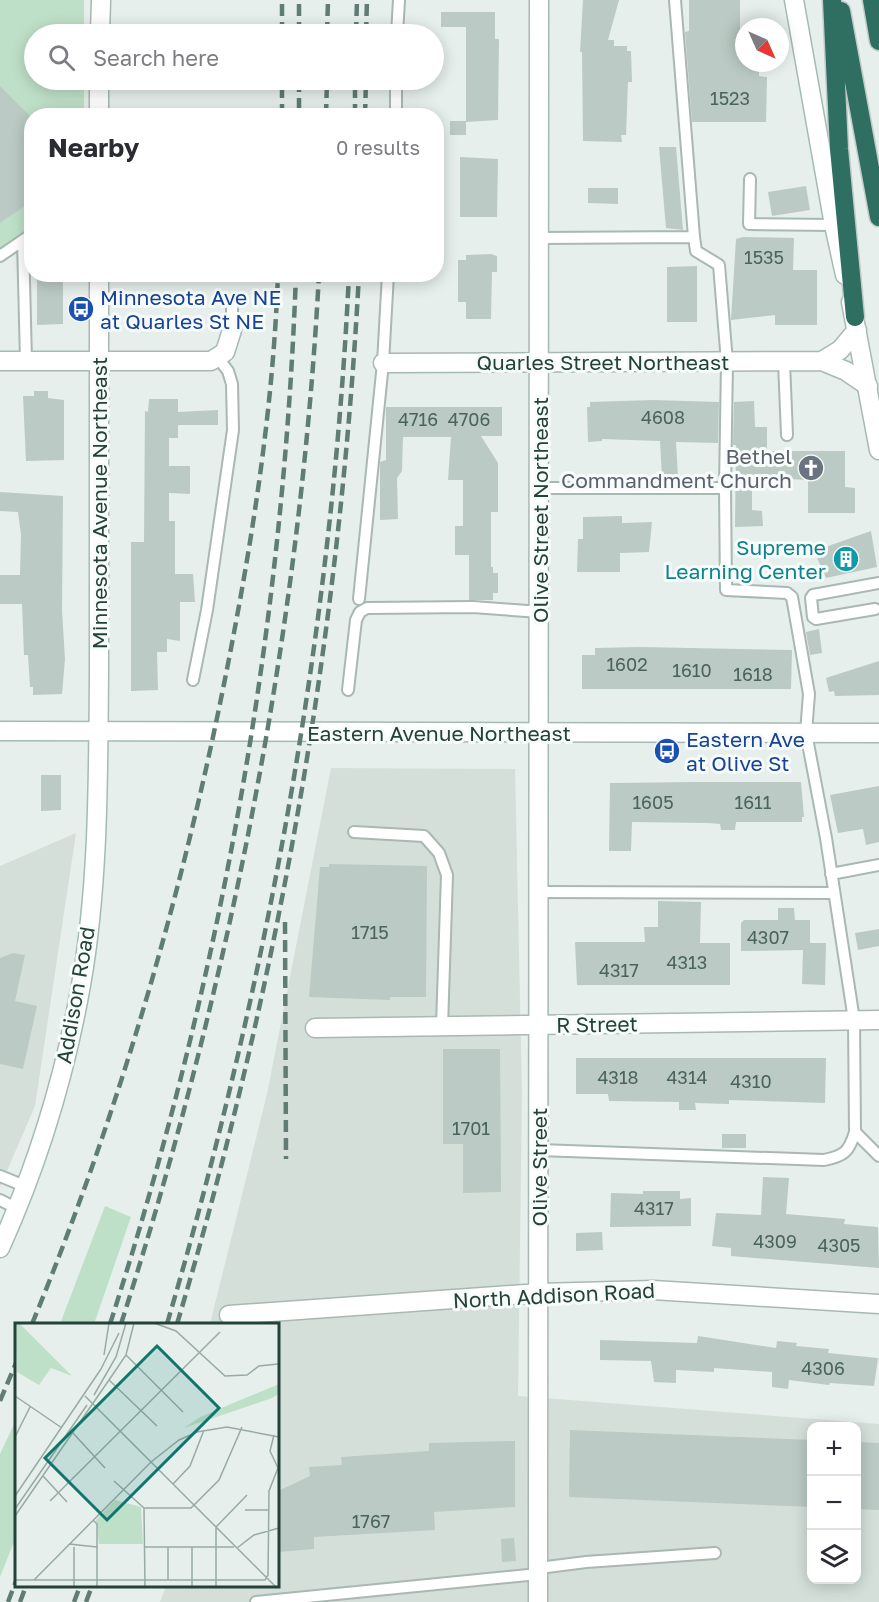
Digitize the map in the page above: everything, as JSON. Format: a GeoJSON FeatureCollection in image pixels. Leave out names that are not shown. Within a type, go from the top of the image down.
{"type":"FeatureCollection","features":[{"type":"Feature","properties":{"kind":"highway"},"geometry":{"type":"LineString","coordinates":[[832,0],[839,149],[856,324]]}},
{"type":"Feature","properties":{"kind":"highway"},"geometry":{"type":"LineString","coordinates":[[840,0],[879,218]]}},
{"type":"Feature","properties":{"kind":"highway"},"geometry":{"type":"LineString","coordinates":[[872,0],[879,41]]}},
{"type":"Feature","properties":{"kind":"street"},"geometry":{"type":"LineString","coordinates":[[100,24],[101,0]]}},
{"type":"Feature","properties":{"kind":"street","name":"Olive Street Northeast"},"geometry":{"type":"LineString","coordinates":[[539,0],[540,733]]}},
{"type":"Feature","properties":{"kind":"street"},"geometry":{"type":"LineString","coordinates":[[794,0],[834,225],[856,324],[879,450]]}},
{"type":"Feature","properties":{"kind":"street"},"geometry":{"type":"LineString","coordinates":[[99,90],[99,108]]}},
{"type":"Feature","properties":{"kind":"street","name":"Minnesota Avenue Northeast"},"geometry":{"type":"LineString","coordinates":[[99,282],[99,732]]}},
{"type":"Feature","properties":{"kind":"street"},"geometry":{"type":"LineString","coordinates":[[822,362],[840,350],[856,324]]}},
{"type":"Feature","properties":{"kind":"street"},"geometry":{"type":"LineString","coordinates":[[0,361],[199,361],[218,358],[225,352],[232,330]]}},
{"type":"Feature","properties":{"kind":"street","name":"Quarles Street Northeast"},"geometry":{"type":"LineString","coordinates":[[383,363],[822,362],[846,371],[868,386]]}},
{"type":"Feature","properties":{"kind":"street","name":"Eastern Avenue Northeast"},"geometry":{"type":"LineString","coordinates":[[0,731],[879,733]]}},
{"type":"Feature","properties":{"kind":"street","name":"Addison Road"},"geometry":{"type":"LineString","coordinates":[[0,1248],[27,1187],[59,1083],[81,985],[89,927],[99,732]]}},
{"type":"Feature","properties":{"kind":"street","name":"Olive Street"},"geometry":{"type":"LineString","coordinates":[[538,1602],[540,733]]}},
{"type":"Feature","properties":{"kind":"street","name":"R Street"},"geometry":{"type":"LineString","coordinates":[[315,1028],[879,1020]]}},
{"type":"Feature","properties":{"kind":"street","name":"North Addison Road"},"geometry":{"type":"LineString","coordinates":[[229,1315],[539,1293],[679,1290],[879,1304]]}},
{"type":"Feature","properties":{"kind":"lane"},"geometry":{"type":"LineString","coordinates":[[398,24],[399,0]]}},
{"type":"Feature","properties":{"kind":"lane"},"geometry":{"type":"LineString","coordinates":[[539,1150],[824,1160],[843,1156],[850,1149],[855,1132],[854,1020],[806,733],[809,694],[792,597],[786,593],[726,590],[727,362],[719,265],[696,250],[675,0]]}},
{"type":"Feature","properties":{"kind":"lane"},"geometry":{"type":"LineString","coordinates":[[396,90],[396,108]]}},
{"type":"Feature","properties":{"kind":"lane"},"geometry":{"type":"LineString","coordinates":[[750,179],[749,224],[834,225]]}},
{"type":"Feature","properties":{"kind":"lane"},"geometry":{"type":"LineString","coordinates":[[539,238],[694,237]]}},
{"type":"Feature","properties":{"kind":"lane"},"geometry":{"type":"LineString","coordinates":[[0,256],[24,239]]}},
{"type":"Feature","properties":{"kind":"lane"},"geometry":{"type":"LineString","coordinates":[[26,361],[27,282]]}},
{"type":"Feature","properties":{"kind":"lane"},"geometry":{"type":"LineString","coordinates":[[358,599],[383,363],[388,282]]}},
{"type":"Feature","properties":{"kind":"lane"},"geometry":{"type":"LineString","coordinates":[[232,302],[232,330]]}},
{"type":"Feature","properties":{"kind":"lane"},"geometry":{"type":"LineString","coordinates":[[193,680],[207,610],[233,430],[232,384],[228,371],[218,358]]}},
{"type":"Feature","properties":{"kind":"lane"},"geometry":{"type":"LineString","coordinates":[[784,362],[787,435]]}},
{"type":"Feature","properties":{"kind":"lane"},"geometry":{"type":"LineString","coordinates":[[540,488],[725,488]]}},
{"type":"Feature","properties":{"kind":"lane"},"geometry":{"type":"LineString","coordinates":[[874,609],[816,619],[813,617],[811,598],[813,595],[879,582]]}},
{"type":"Feature","properties":{"kind":"lane"},"geometry":{"type":"LineString","coordinates":[[348,690],[356,620],[360,612],[367,608],[473,607],[540,612]]}},
{"type":"Feature","properties":{"kind":"lane"},"geometry":{"type":"LineString","coordinates":[[354,832],[424,836],[439,853],[447,875],[442,1026]]}},
{"type":"Feature","properties":{"kind":"lane"},"geometry":{"type":"LineString","coordinates":[[831,874],[879,865]]}},
{"type":"Feature","properties":{"kind":"lane"},"geometry":{"type":"LineString","coordinates":[[540,892],[834,892]]}},
{"type":"Feature","properties":{"kind":"lane"},"geometry":{"type":"LineString","coordinates":[[855,1132],[879,1156]]}},
{"type":"Feature","properties":{"kind":"lane"},"geometry":{"type":"LineString","coordinates":[[0,1176],[27,1187]]}},
{"type":"Feature","properties":{"kind":"lane"},"geometry":{"type":"LineString","coordinates":[[0,1200],[18,1209]]}},
{"type":"Feature","properties":{"kind":"lane"},"geometry":{"type":"LineString","coordinates":[[256,1602],[539,1571],[586,1562],[715,1553]]}},
{"type":"Feature","properties":{"kind":"shaded area"},"geometry":{"type":"Polygon","coordinates":[[[331,768],[515,769],[522,1092],[518,1396],[853,1422],[807,1422],[807,1584],[861,1584],[861,1423],[879,1424],[879,1602],[160,1602],[166,1587],[279,1587],[279,1323],[210,1323],[267,1094],[331,768]]]}},
{"type":"Feature","properties":{"kind":"shaded area"},"geometry":{"type":"Polygon","coordinates":[[[76,833],[35,1106],[0,1187],[0,866],[76,833]]]}},
{"type":"Feature","properties":{"kind":"green space"},"geometry":{"type":"Polygon","coordinates":[[[0,0],[84,0],[84,24],[24,24],[24,90],[84,90],[84,108],[24,108],[24,231],[0,248],[0,0]]]}},
{"type":"Feature","properties":{"kind":"green space"},"geometry":{"type":"Polygon","coordinates":[[[105,1206],[131,1217],[94,1323],[60,1323],[105,1206]]]}},
{"type":"Feature","properties":{"kind":"green space"},"geometry":{"type":"Polygon","coordinates":[[[15,1422],[15,1540],[0,1577],[0,1454],[15,1422]]]}},
{"type":"Feature","properties":{"kind":"building"},"geometry":{"type":"Polygon","coordinates":[[[583,0],[619,0],[608,40],[614,40],[614,46],[627,46],[627,51],[631,51],[632,82],[628,82],[626,135],[621,135],[622,142],[583,141],[582,52],[580,52],[583,0]]]}},
{"type":"Feature","properties":{"kind":"building"},"geometry":{"type":"Polygon","coordinates":[[[689,0],[740,0],[740,18],[735,18],[735,72],[759,72],[759,76],[767,77],[766,122],[692,122],[685,32],[689,31],[689,0]]]}},
{"type":"Feature","properties":{"kind":"building"},"geometry":{"type":"Polygon","coordinates":[[[441,12],[495,12],[495,39],[499,39],[498,120],[466,122],[466,135],[450,135],[450,121],[466,121],[466,27],[444,27],[444,24],[441,24],[441,12]]]}},
{"type":"Feature","properties":{"kind":"building"},"geometry":{"type":"Polygon","coordinates":[[[0,86],[24,110],[24,206],[0,223],[0,86]]]}},
{"type":"Feature","properties":{"kind":"building"},"geometry":{"type":"Polygon","coordinates":[[[659,147],[676,147],[683,230],[666,228],[659,147]]]}},
{"type":"Feature","properties":{"kind":"building"},"geometry":{"type":"Polygon","coordinates":[[[460,157],[498,159],[497,217],[460,217],[460,157]]]}},
{"type":"Feature","properties":{"kind":"building"},"geometry":{"type":"Polygon","coordinates":[[[806,186],[810,210],[772,216],[768,192],[806,186]]]}},
{"type":"Feature","properties":{"kind":"building"},"geometry":{"type":"Polygon","coordinates":[[[588,188],[618,188],[618,204],[588,203],[588,188]]]}},
{"type":"Feature","properties":{"kind":"building"},"geometry":{"type":"Polygon","coordinates":[[[743,237],[794,238],[793,270],[817,270],[817,325],[775,325],[775,315],[731,320],[736,239],[743,237]]]}},
{"type":"Feature","properties":{"kind":"building"},"geometry":{"type":"Polygon","coordinates":[[[491,254],[497,256],[497,272],[492,272],[491,319],[466,319],[466,302],[458,302],[458,260],[466,260],[466,255],[491,254]]]}},
{"type":"Feature","properties":{"kind":"building"},"geometry":{"type":"Polygon","coordinates":[[[697,266],[697,322],[667,322],[667,267],[697,266]]]}},
{"type":"Feature","properties":{"kind":"building"},"geometry":{"type":"Polygon","coordinates":[[[37,282],[63,282],[63,324],[37,325],[37,282]]]}},
{"type":"Feature","properties":{"kind":"building"},"geometry":{"type":"Polygon","coordinates":[[[34,391],[48,391],[48,398],[64,400],[64,460],[26,461],[23,396],[34,396],[34,391]]]}},
{"type":"Feature","properties":{"kind":"building"},"geometry":{"type":"Polygon","coordinates":[[[149,399],[178,399],[178,412],[218,410],[218,425],[178,425],[178,438],[169,438],[169,466],[190,466],[190,494],[169,493],[169,521],[175,521],[175,574],[193,574],[195,602],[180,602],[180,641],[167,639],[167,652],[157,652],[158,690],[131,691],[131,542],[144,542],[145,411],[148,412],[149,399]]]}},
{"type":"Feature","properties":{"kind":"building"},"geometry":{"type":"Polygon","coordinates":[[[653,400],[719,402],[718,443],[676,442],[678,477],[662,477],[660,441],[602,439],[602,441],[588,442],[587,407],[590,407],[590,402],[653,400]]]}},
{"type":"Feature","properties":{"kind":"building"},"geometry":{"type":"Polygon","coordinates":[[[754,401],[755,427],[767,427],[767,451],[845,451],[845,487],[855,488],[855,513],[808,513],[808,480],[752,477],[752,510],[762,511],[763,526],[735,527],[734,402],[754,401]]]}},
{"type":"Feature","properties":{"kind":"building"},"geometry":{"type":"Polygon","coordinates":[[[386,407],[502,407],[502,436],[481,436],[498,463],[498,512],[491,512],[491,567],[493,567],[493,573],[498,573],[498,593],[493,593],[493,600],[469,600],[469,555],[455,555],[455,526],[463,526],[463,480],[448,480],[451,437],[403,437],[402,471],[397,478],[398,519],[380,520],[380,462],[386,460],[386,407]]]}},
{"type":"Feature","properties":{"kind":"building"},"geometry":{"type":"Polygon","coordinates":[[[0,492],[63,496],[62,611],[65,659],[62,694],[33,695],[33,687],[30,687],[28,655],[24,655],[22,604],[0,604],[0,575],[20,575],[21,535],[18,512],[0,511],[0,492]]]}},
{"type":"Feature","properties":{"kind":"building"},"geometry":{"type":"Polygon","coordinates":[[[622,516],[622,523],[652,522],[649,552],[620,553],[620,572],[577,572],[578,539],[583,539],[583,517],[622,516]]]}},
{"type":"Feature","properties":{"kind":"building","name":"Supreme Learning Center"},"geometry":{"type":"Polygon","coordinates":[[[871,531],[877,567],[826,578],[814,551],[871,531]]]}},
{"type":"Feature","properties":{"kind":"building"},"geometry":{"type":"Polygon","coordinates":[[[819,629],[822,653],[810,655],[806,632],[819,629]]]}},
{"type":"Feature","properties":{"kind":"building"},"geometry":{"type":"Polygon","coordinates":[[[595,648],[792,650],[791,689],[582,689],[582,655],[595,655],[595,648]]]}},
{"type":"Feature","properties":{"kind":"building"},"geometry":{"type":"Polygon","coordinates":[[[879,661],[879,695],[835,696],[834,691],[829,692],[826,678],[879,661]]]}},
{"type":"Feature","properties":{"kind":"building"},"geometry":{"type":"Polygon","coordinates":[[[41,775],[61,775],[61,810],[41,811],[41,775]]]}},
{"type":"Feature","properties":{"kind":"building"},"geometry":{"type":"Polygon","coordinates":[[[801,782],[804,817],[802,817],[802,822],[736,822],[735,830],[721,830],[720,824],[708,823],[632,822],[631,851],[609,851],[610,783],[801,782]]]}},
{"type":"Feature","properties":{"kind":"building"},"geometry":{"type":"Polygon","coordinates":[[[879,786],[879,842],[866,845],[863,829],[838,833],[830,795],[879,786]]]}},
{"type":"Feature","properties":{"kind":"building"},"geometry":{"type":"Polygon","coordinates":[[[329,864],[427,866],[426,997],[390,997],[390,1000],[309,997],[320,867],[329,867],[329,864]]]}},
{"type":"Feature","properties":{"kind":"building"},"geometry":{"type":"Polygon","coordinates":[[[658,901],[701,902],[700,943],[730,943],[730,985],[577,985],[575,942],[645,942],[644,927],[658,927],[658,901]]]}},
{"type":"Feature","properties":{"kind":"building"},"geometry":{"type":"Polygon","coordinates":[[[778,908],[794,908],[795,920],[810,920],[810,943],[826,943],[825,985],[802,984],[803,950],[741,951],[741,923],[744,920],[778,920],[778,908]]]}},
{"type":"Feature","properties":{"kind":"building"},"geometry":{"type":"Polygon","coordinates":[[[879,929],[879,946],[858,950],[855,933],[879,929]]]}},
{"type":"Feature","properties":{"kind":"building"},"geometry":{"type":"Polygon","coordinates":[[[13,953],[25,955],[15,1001],[37,1006],[23,1069],[0,1064],[0,958],[13,953]]]}},
{"type":"Feature","properties":{"kind":"building"},"geometry":{"type":"Polygon","coordinates":[[[443,1049],[500,1049],[501,1192],[463,1193],[463,1144],[443,1144],[443,1049]]]}},
{"type":"Feature","properties":{"kind":"building"},"geometry":{"type":"Polygon","coordinates":[[[576,1058],[826,1058],[825,1103],[729,1100],[729,1104],[695,1103],[696,1110],[679,1110],[679,1102],[609,1101],[608,1094],[576,1094],[576,1058]]]}},
{"type":"Feature","properties":{"kind":"building"},"geometry":{"type":"Polygon","coordinates":[[[722,1134],[746,1134],[746,1148],[722,1148],[722,1134]]]}},
{"type":"Feature","properties":{"kind":"building"},"geometry":{"type":"Polygon","coordinates":[[[763,1177],[789,1178],[786,1214],[845,1219],[844,1224],[878,1227],[879,1268],[731,1256],[731,1248],[712,1246],[716,1213],[761,1215],[763,1177]]]}},
{"type":"Feature","properties":{"kind":"building"},"geometry":{"type":"Polygon","coordinates":[[[643,1191],[680,1191],[680,1199],[691,1198],[691,1226],[610,1227],[611,1193],[643,1194],[643,1191]]]}},
{"type":"Feature","properties":{"kind":"building"},"geometry":{"type":"Polygon","coordinates":[[[602,1232],[603,1250],[576,1251],[576,1233],[602,1232]]]}},
{"type":"Feature","properties":{"kind":"building"},"geometry":{"type":"Polygon","coordinates":[[[698,1336],[776,1348],[777,1341],[797,1343],[796,1346],[829,1349],[828,1353],[878,1358],[874,1386],[830,1383],[829,1385],[789,1380],[788,1389],[772,1387],[772,1372],[714,1368],[714,1372],[676,1370],[676,1383],[654,1382],[651,1361],[600,1360],[600,1340],[697,1343],[698,1336]]]}},
{"type":"Feature","properties":{"kind":"building"},"geometry":{"type":"Polygon","coordinates":[[[570,1430],[807,1440],[807,1507],[569,1497],[570,1430]]]}},
{"type":"Feature","properties":{"kind":"building"},"geometry":{"type":"Polygon","coordinates":[[[515,1441],[515,1507],[434,1512],[435,1530],[314,1537],[314,1549],[279,1552],[279,1491],[310,1476],[309,1467],[342,1465],[341,1457],[429,1451],[429,1443],[515,1441]]]}},
{"type":"Feature","properties":{"kind":"building"},"geometry":{"type":"Polygon","coordinates":[[[861,1442],[879,1443],[879,1510],[861,1509],[861,1442]]]}},
{"type":"Feature","properties":{"kind":"building"},"geometry":{"type":"Polygon","coordinates":[[[514,1538],[516,1561],[502,1562],[501,1539],[514,1538]]]}},
{"type":"Feature","properties":{"kind":"railway"},"geometry":{"type":"LineString","coordinates":[[282,0],[282,24]]}},
{"type":"Feature","properties":{"kind":"railway"},"geometry":{"type":"LineString","coordinates":[[299,0],[299,24]]}},
{"type":"Feature","properties":{"kind":"railway"},"geometry":{"type":"LineString","coordinates":[[327,24],[328,0]]}},
{"type":"Feature","properties":{"kind":"railway"},"geometry":{"type":"LineString","coordinates":[[356,24],[357,0]]}},
{"type":"Feature","properties":{"kind":"railway"},"geometry":{"type":"LineString","coordinates":[[366,24],[367,0]]}},
{"type":"Feature","properties":{"kind":"railway"},"geometry":{"type":"LineString","coordinates":[[282,90],[282,108]]}},
{"type":"Feature","properties":{"kind":"railway"},"geometry":{"type":"LineString","coordinates":[[299,90],[299,108]]}},
{"type":"Feature","properties":{"kind":"railway"},"geometry":{"type":"LineString","coordinates":[[326,108],[327,90]]}},
{"type":"Feature","properties":{"kind":"railway"},"geometry":{"type":"LineString","coordinates":[[355,90],[355,108]]}},
{"type":"Feature","properties":{"kind":"railway"},"geometry":{"type":"LineString","coordinates":[[365,108],[366,90]]}},
{"type":"Feature","properties":{"kind":"railway"},"geometry":{"type":"LineString","coordinates":[[32,1323],[92,1168],[119,1089],[166,928],[207,766],[252,532],[266,429],[278,282]]}},
{"type":"Feature","properties":{"kind":"railway"},"geometry":{"type":"LineString","coordinates":[[110,1323],[149,1196],[184,1067],[214,937],[239,806],[260,674],[277,542],[289,408],[296,282]]}},
{"type":"Feature","properties":{"kind":"railway"},"geometry":{"type":"LineString","coordinates":[[121,1323],[160,1196],[195,1067],[227,936],[254,805],[277,673],[295,541],[310,408],[318,282]]}},
{"type":"Feature","properties":{"kind":"railway"},"geometry":{"type":"LineString","coordinates":[[167,1323],[203,1196],[235,1067],[264,936],[289,805],[310,673],[327,540],[340,407],[348,282]]}},
{"type":"Feature","properties":{"kind":"railway"},"geometry":{"type":"LineString","coordinates":[[177,1323],[246,1066],[299,805],[320,673],[337,541],[350,408],[358,282]]}},
{"type":"Feature","properties":{"kind":"railway"},"geometry":{"type":"LineString","coordinates":[[285,922],[286,1159]]}},
{"type":"Feature","properties":{"kind":"railway"},"geometry":{"type":"LineString","coordinates":[[0,1401],[15,1365]]}},
{"type":"Feature","properties":{"kind":"railway"},"geometry":{"type":"LineString","coordinates":[[8,1602],[15,1584]]}},
{"type":"Feature","properties":{"kind":"railway"},"geometry":{"type":"LineString","coordinates":[[20,1602],[26,1587]]}},
{"type":"Feature","properties":{"kind":"railway"},"geometry":{"type":"LineString","coordinates":[[74,1602],[80,1587]]}},
{"type":"Feature","properties":{"kind":"railway"},"geometry":{"type":"LineString","coordinates":[[86,1602],[92,1587]]}},
{"type":"Feature","properties":{"kind":"place","name":"Minnesota Ave NE at Quarles St NE"},"geometry":{"type":"Point","coordinates":[81,309]}},
{"type":"Feature","properties":{"kind":"place","name":"Bethel Commandment Church"},"geometry":{"type":"Point","coordinates":[811,468]}},
{"type":"Feature","properties":{"kind":"place","name":"Supreme Learning Center"},"geometry":{"type":"Point","coordinates":[846,559]}},
{"type":"Feature","properties":{"kind":"place","name":"Eastern Ave at Olive St"},"geometry":{"type":"Point","coordinates":[667,751]}}]}
